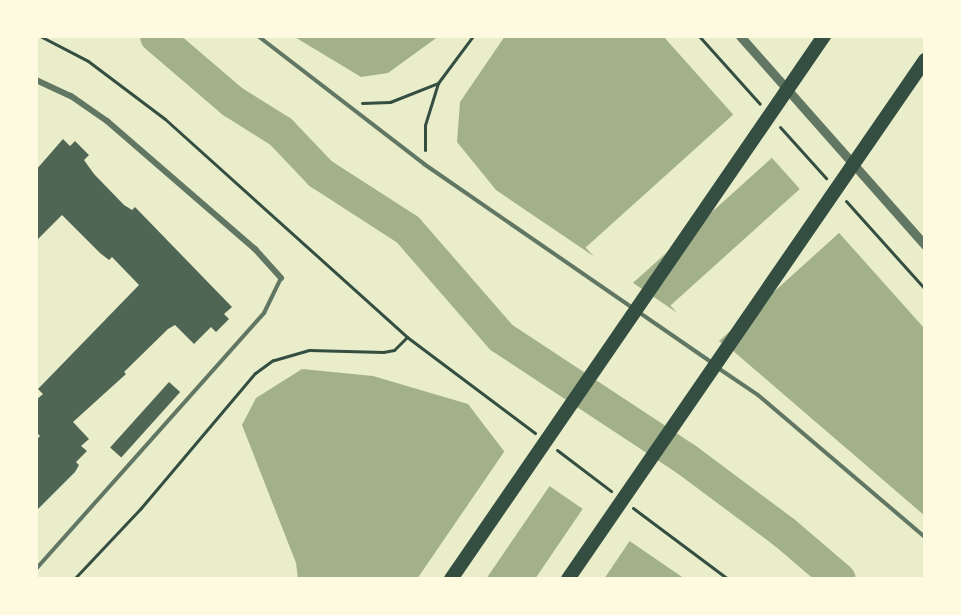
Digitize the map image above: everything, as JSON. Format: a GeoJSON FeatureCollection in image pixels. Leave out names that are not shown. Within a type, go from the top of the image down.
{"type":"FeatureCollection","features":[{"type":"Feature","properties":{"kind":"highway"},"geometry":{"type":"LineString","coordinates":[[451,579],[824,36]]}},
{"type":"Feature","properties":{"kind":"highway"},"geometry":{"type":"LineString","coordinates":[[568,579],[925,60]]}},
{"type":"Feature","properties":{"kind":"street"},"geometry":{"type":"LineString","coordinates":[[740,36],[925,245]]}},
{"type":"Feature","properties":{"kind":"street"},"geometry":{"type":"LineString","coordinates":[[36,80],[71,96],[107,121],[255,249],[281,278]]}},
{"type":"Feature","properties":{"kind":"lane"},"geometry":{"type":"LineString","coordinates":[[258,36],[349,103],[424,164],[758,395],[925,537]]}},
{"type":"Feature","properties":{"kind":"lane"},"geometry":{"type":"LineString","coordinates":[[36,569],[264,313],[281,278]]}},
{"type":"Feature","properties":{"kind":"path"},"geometry":{"type":"LineString","coordinates":[[40,36],[88,61],[165,119],[407,338],[539,437]]}},
{"type":"Feature","properties":{"kind":"path"},"geometry":{"type":"LineString","coordinates":[[424,164],[425,125],[438,83],[472,36]]}},
{"type":"Feature","properties":{"kind":"path"},"geometry":{"type":"LineString","coordinates":[[699,36],[762,106]]}},
{"type":"Feature","properties":{"kind":"path"},"geometry":{"type":"LineString","coordinates":[[349,103],[390,102],[438,83]]}},
{"type":"Feature","properties":{"kind":"path"},"geometry":{"type":"LineString","coordinates":[[777,123],[832,184]]}},
{"type":"Feature","properties":{"kind":"path"},"geometry":{"type":"LineString","coordinates":[[839,193],[925,289]]}},
{"type":"Feature","properties":{"kind":"path"},"geometry":{"type":"LineString","coordinates":[[74,579],[141,508],[255,373],[273,360],[309,350],[383,352],[394,350],[407,338]]}},
{"type":"Feature","properties":{"kind":"path"},"geometry":{"type":"LineString","coordinates":[[549,444],[615,494]]}},
{"type":"Feature","properties":{"kind":"path"},"geometry":{"type":"LineString","coordinates":[[624,501],[728,579]]}},
{"type":"Feature","properties":{"kind":"shaded area"},"geometry":{"type":"Polygon","coordinates":[[[293,36],[439,36],[388,73],[361,77],[293,36]]]}},
{"type":"Feature","properties":{"kind":"shaded area"},"geometry":{"type":"Polygon","coordinates":[[[505,36],[663,36],[925,329],[925,516],[732,350],[496,190],[457,142],[460,102],[505,36]]]}},
{"type":"Feature","properties":{"kind":"shaded area"},"geometry":{"type":"Polygon","coordinates":[[[302,369],[373,376],[468,404],[510,459],[685,579],[298,579],[296,563],[242,425],[256,398],[302,369]]]}},
{"type":"Feature","properties":{"kind":"pier"},"geometry":{"type":"Polygon","coordinates":[[[735,113],[774,156],[624,291],[586,247],[735,113]]]}},
{"type":"Feature","properties":{"kind":"pier"},"geometry":{"type":"Polygon","coordinates":[[[802,187],[841,231],[710,349],[670,305],[802,187]]]}},
{"type":"Feature","properties":{"kind":"pier"},"geometry":{"type":"Polygon","coordinates":[[[506,449],[551,484],[486,579],[417,579],[506,449]]]}},
{"type":"Feature","properties":{"kind":"pier"},"geometry":{"type":"Polygon","coordinates":[[[584,507],[631,539],[604,579],[535,579],[584,507]]]}},
{"type":"Feature","properties":{"kind":"building"},"geometry":{"type":"Polygon","coordinates":[[[63,139],[70,146],[75,141],[89,155],[84,160],[94,174],[124,205],[132,210],[135,207],[232,307],[224,314],[229,319],[216,332],[211,327],[194,344],[175,325],[168,329],[124,372],[126,374],[73,422],[89,439],[81,446],[87,451],[76,462],[79,465],[75,472],[36,511],[36,440],[40,436],[36,432],[36,400],[43,394],[38,389],[139,285],[112,257],[109,260],[100,253],[62,215],[36,241],[36,170],[63,139]]]}},
{"type":"Feature","properties":{"kind":"building"},"geometry":{"type":"Polygon","coordinates":[[[169,382],[180,392],[121,457],[110,447],[169,382]]]}},
{"type":"Feature","properties":{"kind":"waterway"},"geometry":{"type":"LineString","coordinates":[[156,36],[232,101],[280,131],[320,173],[407,229],[501,337],[686,459],[784,532],[839,579]]}}]}
